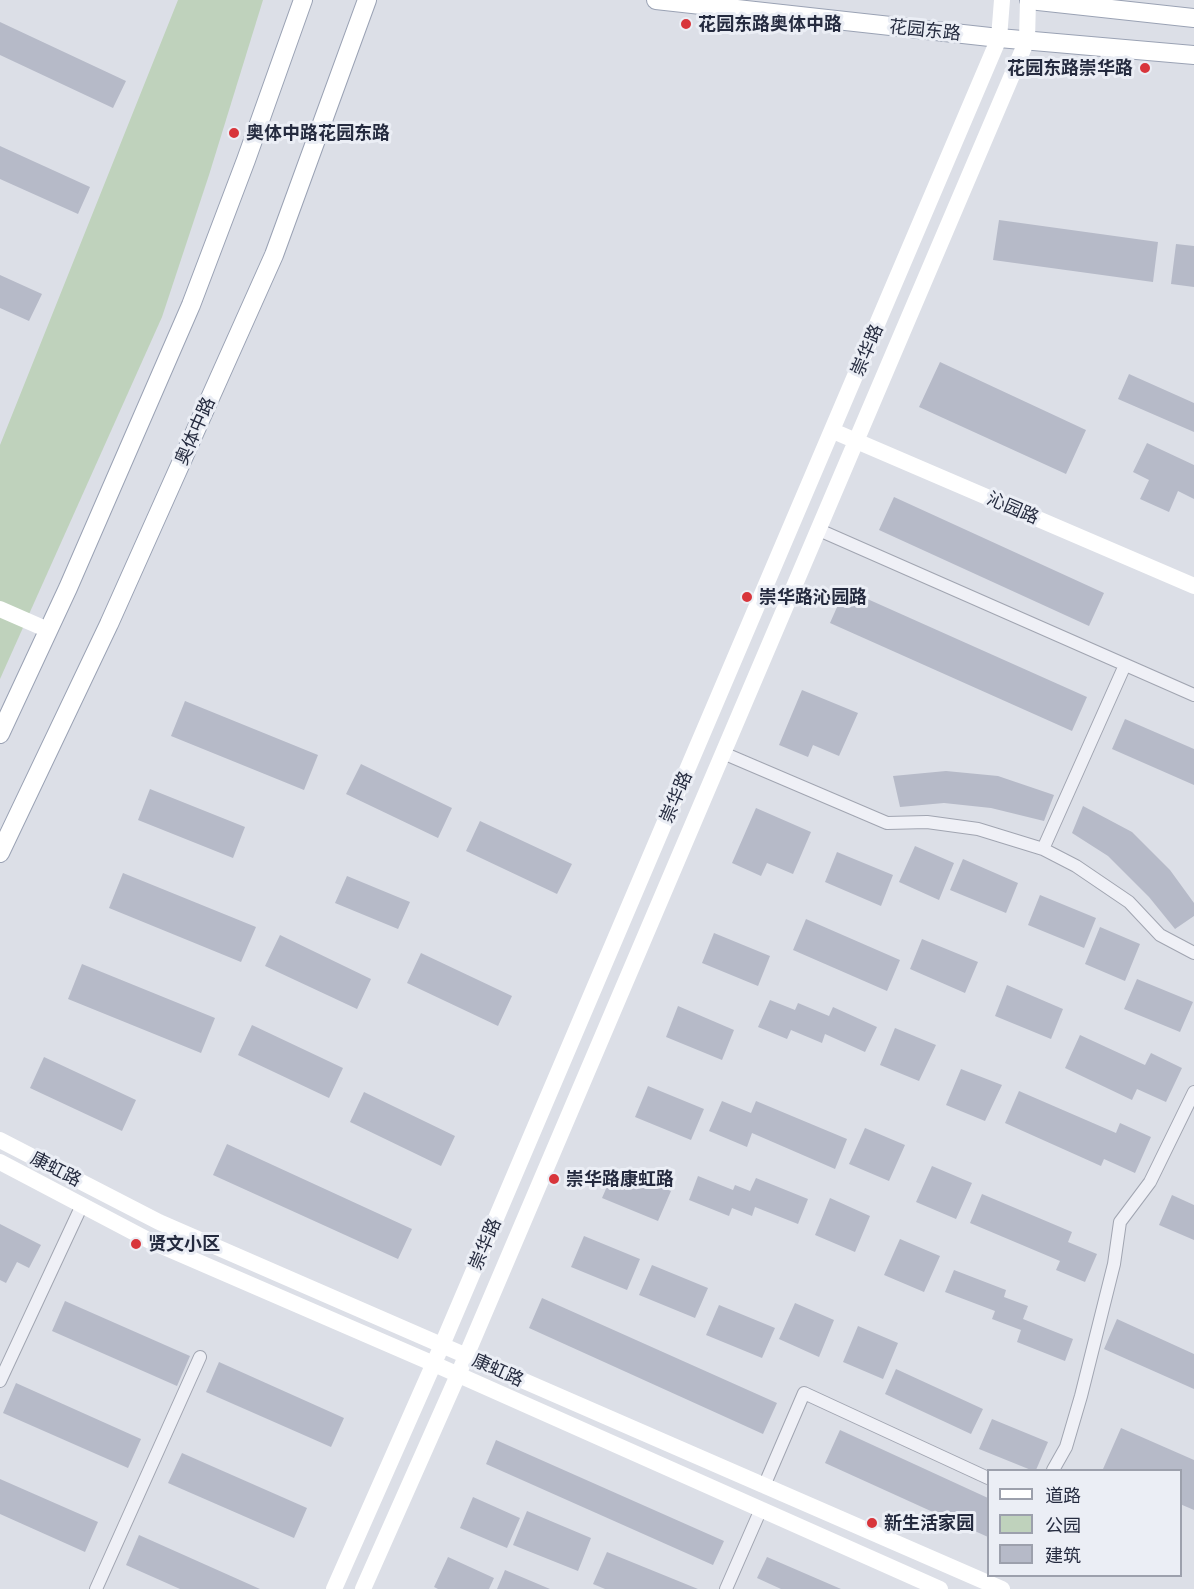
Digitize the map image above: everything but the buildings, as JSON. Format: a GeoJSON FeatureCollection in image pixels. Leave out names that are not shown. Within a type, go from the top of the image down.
{"type":"FeatureCollection","features":[{"type":"Feature","properties":{"kind":"main road"},"geometry":{"type":"LineString","coordinates":[[0,734],[191,305],[303,0]]}},
{"type":"Feature","properties":{"kind":"main road","name":"奥体中路"},"geometry":{"type":"LineString","coordinates":[[0,853],[109,624],[274,255],[367,0]]}},
{"type":"Feature","properties":{"kind":"main road","name":"花园东路"},"geometry":{"type":"LineString","coordinates":[[656,0],[999,38],[1194,55]]}},
{"type":"Feature","properties":{"kind":"main road","name":"崇华路"},"geometry":{"type":"LineString","coordinates":[[334,1589],[434,1364],[999,38],[1002,0]]}},
{"type":"Feature","properties":{"kind":"main road"},"geometry":{"type":"LineString","coordinates":[[1029,0],[1194,18]]}},
{"type":"Feature","properties":{"kind":"main road","name":"崇华路"},"geometry":{"type":"LineString","coordinates":[[363,1589],[458,1375],[1027,40],[1029,0]]}},
{"type":"Feature","properties":{"kind":"main road","name":"沁园路"},"geometry":{"type":"LineString","coordinates":[[833,431],[1194,586]]}},
{"type":"Feature","properties":{"kind":"main road"},"geometry":{"type":"LineString","coordinates":[[0,609],[48,630]]}},
{"type":"Feature","properties":{"kind":"main road","name":"康虹路"},"geometry":{"type":"LineString","coordinates":[[0,1140],[159,1222],[1002,1589]]}},
{"type":"Feature","properties":{"kind":"main road","name":"康虹路"},"geometry":{"type":"LineString","coordinates":[[0,1162],[150,1241],[434,1364],[940,1589]]}},
{"type":"Feature","properties":{"kind":"street"},"geometry":{"type":"LineString","coordinates":[[819,530],[1194,695]]}},
{"type":"Feature","properties":{"kind":"street"},"geometry":{"type":"LineString","coordinates":[[1044,849],[1125,665]]}},
{"type":"Feature","properties":{"kind":"street"},"geometry":{"type":"LineString","coordinates":[[723,753],[887,824],[927,822],[978,829],[1044,849],[1076,866],[1129,902],[1160,935],[1194,953]]}},
{"type":"Feature","properties":{"kind":"street"},"geometry":{"type":"LineString","coordinates":[[1054,1469],[1066,1447],[1081,1396],[1114,1263],[1120,1222],[1150,1182],[1194,1092]]}},
{"type":"Feature","properties":{"kind":"street"},"geometry":{"type":"LineString","coordinates":[[0,1381],[82,1205]]}},
{"type":"Feature","properties":{"kind":"street"},"geometry":{"type":"LineString","coordinates":[[96,1589],[200,1357]]}},
{"type":"Feature","properties":{"kind":"street"},"geometry":{"type":"LineString","coordinates":[[764,1486],[804,1393],[987,1478]]}},
{"type":"Feature","properties":{"kind":"street"},"geometry":{"type":"LineString","coordinates":[[726,1589],[761,1509]]}},
{"type":"Feature","properties":{"kind":"green space"},"geometry":{"type":"Polygon","coordinates":[[[178,0],[263,0],[162,317],[0,679],[0,445],[178,0]]]}},
{"type":"Feature","properties":{"kind":"place","name":"花园东路奥体中路"},"geometry":{"type":"Point","coordinates":[686,24]}},
{"type":"Feature","properties":{"kind":"place","name":"花园东路崇华路"},"geometry":{"type":"Point","coordinates":[1145,68]}},
{"type":"Feature","properties":{"kind":"place","name":"奥体中路花园东路"},"geometry":{"type":"Point","coordinates":[234,133]}},
{"type":"Feature","properties":{"kind":"place","name":"崇华路沁园路"},"geometry":{"type":"Point","coordinates":[747,597]}},
{"type":"Feature","properties":{"kind":"place","name":"崇华路康虹路"},"geometry":{"type":"Point","coordinates":[554,1179]}},
{"type":"Feature","properties":{"kind":"place","name":"贤文小区"},"geometry":{"type":"Point","coordinates":[136,1244]}},
{"type":"Feature","properties":{"kind":"place","name":"新生活家园"},"geometry":{"type":"Point","coordinates":[872,1523]}}]}
